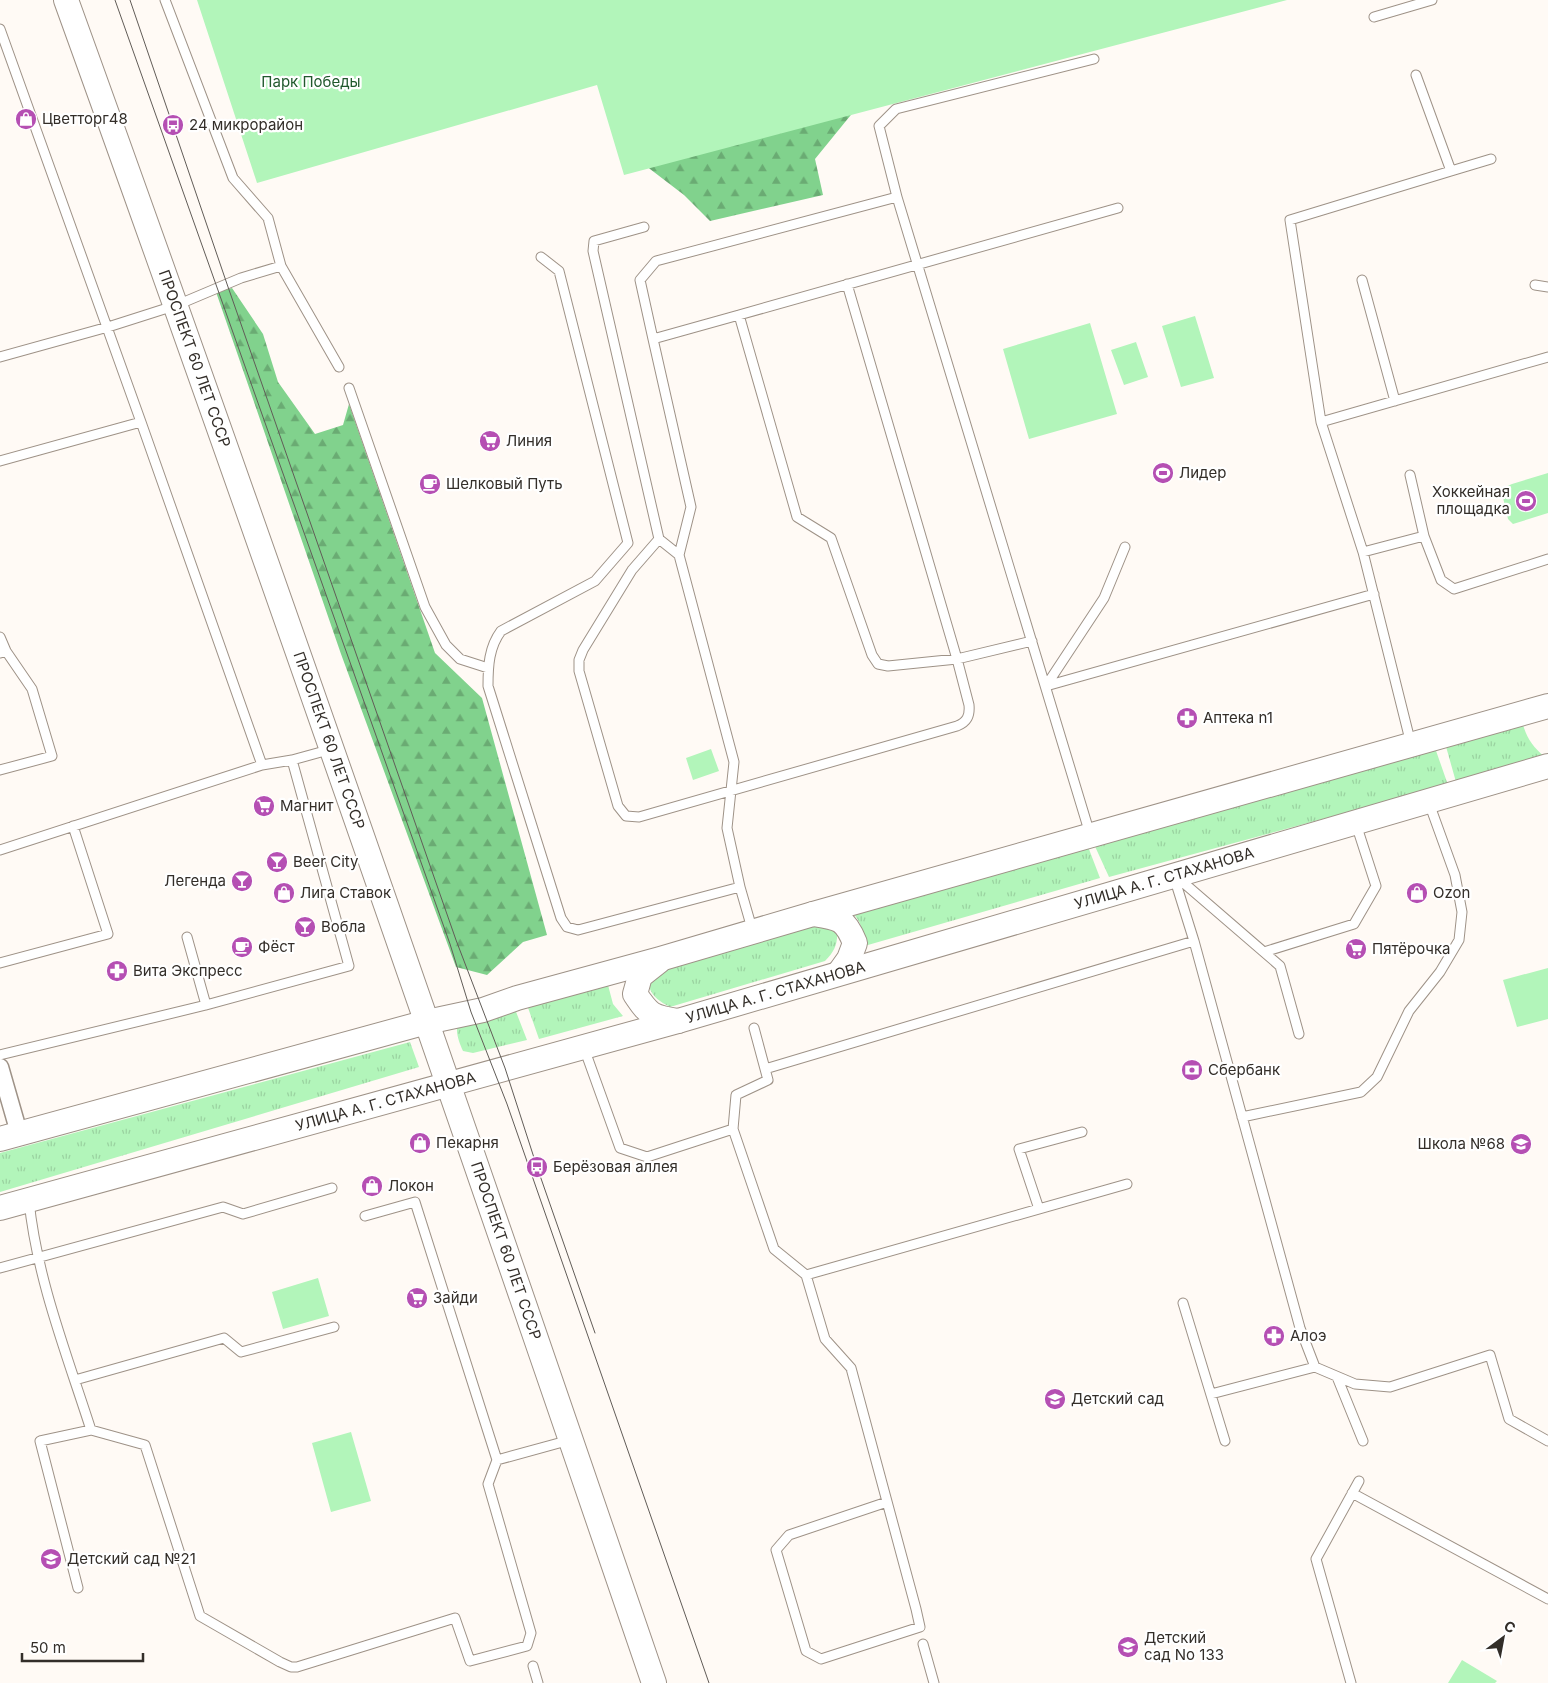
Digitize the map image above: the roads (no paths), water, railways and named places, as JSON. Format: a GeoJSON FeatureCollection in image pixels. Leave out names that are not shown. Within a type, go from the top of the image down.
{"type":"FeatureCollection","features":[{"type":"Feature","properties":{"kind":"main road","name":"ПРОСПЕКТ 60 ЛЕТ СССР"},"geometry":{"type":"LineString","coordinates":[[66,0],[176,305],[332,749],[654,1683]]}},
{"type":"Feature","properties":{"kind":"main road"},"geometry":{"type":"LineString","coordinates":[[10,1136],[427,1022],[483,1010],[517,998],[1548,706]]}},
{"type":"Feature","properties":{"kind":"main road","name":"УЛИЦА А. Г. СТАХАНОВА"},"geometry":{"type":"LineString","coordinates":[[0,1208],[678,1021],[1174,874],[1548,766]]}},
{"type":"Feature","properties":{"kind":"main road"},"geometry":{"type":"LineString","coordinates":[[813,914],[836,918],[849,927],[855,943],[839,973]]}},
{"type":"Feature","properties":{"kind":"main road"},"geometry":{"type":"LineString","coordinates":[[660,959],[640,976],[635,994],[646,1011],[659,1018],[678,1021]]}},
{"type":"Feature","properties":{"kind":"street"},"geometry":{"type":"LineString","coordinates":[[0,1067],[10,1136]]}},
{"type":"Feature","properties":{"kind":"lane"},"geometry":{"type":"LineString","coordinates":[[165,0],[233,178],[268,218],[281,266],[339,368]]}},
{"type":"Feature","properties":{"kind":"lane"},"geometry":{"type":"LineString","coordinates":[[1374,17],[1432,0]]}},
{"type":"Feature","properties":{"kind":"lane"},"geometry":{"type":"LineString","coordinates":[[0,29],[108,327],[262,766]]}},
{"type":"Feature","properties":{"kind":"lane"},"geometry":{"type":"LineString","coordinates":[[1091,836],[897,197],[879,126],[896,109],[1094,59]]}},
{"type":"Feature","properties":{"kind":"lane"},"geometry":{"type":"LineString","coordinates":[[1416,75],[1451,171]]}},
{"type":"Feature","properties":{"kind":"lane"},"geometry":{"type":"LineString","coordinates":[[1411,745],[1363,552],[1321,422],[1290,220],[1491,159]]}},
{"type":"Feature","properties":{"kind":"lane"},"geometry":{"type":"LineString","coordinates":[[754,932],[740,887],[727,828],[734,762],[732,750],[679,554],[691,507],[640,280],[656,261],[897,197]]}},
{"type":"Feature","properties":{"kind":"lane"},"geometry":{"type":"LineString","coordinates":[[653,339],[1118,208]]}},
{"type":"Feature","properties":{"kind":"lane"},"geometry":{"type":"LineString","coordinates":[[644,227],[594,241],[593,251],[659,539],[679,554]]}},
{"type":"Feature","properties":{"kind":"lane"},"geometry":{"type":"LineString","coordinates":[[541,257],[559,271],[628,543],[595,581],[501,631],[496,639],[488,668],[488,686],[561,918],[567,926],[578,930],[740,887]]}},
{"type":"Feature","properties":{"kind":"lane"},"geometry":{"type":"LineString","coordinates":[[0,357],[108,327],[176,305],[242,278],[281,266]]}},
{"type":"Feature","properties":{"kind":"lane"},"geometry":{"type":"LineString","coordinates":[[1362,280],[1395,401]]}},
{"type":"Feature","properties":{"kind":"lane"},"geometry":{"type":"LineString","coordinates":[[659,539],[632,570],[582,650],[579,660],[579,671],[618,806],[626,816],[639,818],[963,723],[967,718],[970,712],[969,705],[957,659],[847,284]]}},
{"type":"Feature","properties":{"kind":"lane"},"geometry":{"type":"LineString","coordinates":[[1535,285],[1548,287]]}},
{"type":"Feature","properties":{"kind":"lane"},"geometry":{"type":"LineString","coordinates":[[739,316],[797,517],[831,538],[874,660],[878,664],[888,666],[957,659],[1032,640]]}},
{"type":"Feature","properties":{"kind":"lane"},"geometry":{"type":"LineString","coordinates":[[1321,422],[1548,357]]}},
{"type":"Feature","properties":{"kind":"lane"},"geometry":{"type":"LineString","coordinates":[[349,388],[424,607],[446,645],[453,652],[460,658],[488,668]]}},
{"type":"Feature","properties":{"kind":"lane"},"geometry":{"type":"LineString","coordinates":[[0,461],[141,422]]}},
{"type":"Feature","properties":{"kind":"lane"},"geometry":{"type":"LineString","coordinates":[[1410,475],[1424,536],[1441,580],[1454,588],[1548,559]]}},
{"type":"Feature","properties":{"kind":"lane"},"geometry":{"type":"LineString","coordinates":[[1363,552],[1424,536]]}},
{"type":"Feature","properties":{"kind":"lane"},"geometry":{"type":"LineString","coordinates":[[1046,686],[1104,598],[1125,547]]}},
{"type":"Feature","properties":{"kind":"lane"},"geometry":{"type":"LineString","coordinates":[[1046,686],[1374,594]]}},
{"type":"Feature","properties":{"kind":"lane"},"geometry":{"type":"LineString","coordinates":[[0,637],[3,652],[32,689],[52,756],[0,770]]}},
{"type":"Feature","properties":{"kind":"lane"},"geometry":{"type":"LineString","coordinates":[[0,850],[262,766],[332,749]]}},
{"type":"Feature","properties":{"kind":"lane"},"geometry":{"type":"LineString","coordinates":[[0,1055],[206,1005],[349,966],[292,760]]}},
{"type":"Feature","properties":{"kind":"lane"},"geometry":{"type":"LineString","coordinates":[[1242,1117],[1361,1092],[1376,1077],[1409,1011],[1440,972],[1459,940],[1462,912],[1455,875],[1428,800]]}},
{"type":"Feature","properties":{"kind":"lane"},"geometry":{"type":"LineString","coordinates":[[1264,952],[1354,924],[1376,886],[1356,822]]}},
{"type":"Feature","properties":{"kind":"lane"},"geometry":{"type":"LineString","coordinates":[[0,963],[108,934],[74,826]]}},
{"type":"Feature","properties":{"kind":"lane"},"geometry":{"type":"LineString","coordinates":[[1174,874],[1300,1328],[1315,1367]]}},
{"type":"Feature","properties":{"kind":"lane"},"geometry":{"type":"LineString","coordinates":[[1174,874],[1280,966],[1299,1034]]}},
{"type":"Feature","properties":{"kind":"lane"},"geometry":{"type":"LineString","coordinates":[[187,937],[206,1005]]}},
{"type":"Feature","properties":{"kind":"lane"},"geometry":{"type":"LineString","coordinates":[[765,1069],[1194,941]]}},
{"type":"Feature","properties":{"kind":"lane"},"geometry":{"type":"LineString","coordinates":[[754,1028],[768,1080],[736,1095],[733,1129],[774,1249],[806,1275],[825,1339],[851,1368],[887,1502],[920,1628],[821,1659],[806,1651],[776,1550],[789,1535],[887,1502]]}},
{"type":"Feature","properties":{"kind":"lane"},"geometry":{"type":"LineString","coordinates":[[584,1047],[620,1148],[646,1157],[733,1129]]}},
{"type":"Feature","properties":{"kind":"lane"},"geometry":{"type":"LineString","coordinates":[[1039,1209],[1019,1149],[1082,1132]]}},
{"type":"Feature","properties":{"kind":"lane"},"geometry":{"type":"LineString","coordinates":[[806,1275],[1127,1184]]}},
{"type":"Feature","properties":{"kind":"lane"},"geometry":{"type":"LineString","coordinates":[[0,1268],[223,1207],[243,1214],[332,1188]]}},
{"type":"Feature","properties":{"kind":"lane"},"geometry":{"type":"LineString","coordinates":[[28,1200],[31,1227],[50,1302],[91,1430]]}},
{"type":"Feature","properties":{"kind":"lane"},"geometry":{"type":"LineString","coordinates":[[78,1588],[40,1441],[91,1430],[145,1444],[200,1616],[280,1662],[291,1667],[297,1667],[455,1618],[470,1661],[528,1649],[531,1633],[488,1484],[497,1460],[415,1202],[365,1216]]}},
{"type":"Feature","properties":{"kind":"lane"},"geometry":{"type":"LineString","coordinates":[[1183,1303],[1224,1441]]}},
{"type":"Feature","properties":{"kind":"lane"},"geometry":{"type":"LineString","coordinates":[[75,1380],[224,1338],[241,1352],[334,1326]]}},
{"type":"Feature","properties":{"kind":"lane"},"geometry":{"type":"LineString","coordinates":[[1211,1394],[1315,1367],[1355,1384],[1390,1387],[1490,1355],[1509,1419],[1548,1441]]}},
{"type":"Feature","properties":{"kind":"lane"},"geometry":{"type":"LineString","coordinates":[[1337,1377],[1363,1441]]}},
{"type":"Feature","properties":{"kind":"lane"},"geometry":{"type":"LineString","coordinates":[[497,1460],[571,1440]]}},
{"type":"Feature","properties":{"kind":"lane"},"geometry":{"type":"LineString","coordinates":[[1351,1683],[1316,1559],[1359,1481]]}},
{"type":"Feature","properties":{"kind":"lane"},"geometry":{"type":"LineString","coordinates":[[1352,1493],[1548,1599]]}},
{"type":"Feature","properties":{"kind":"lane"},"geometry":{"type":"LineString","coordinates":[[923,1644],[934,1683]]}},
{"type":"Feature","properties":{"kind":"lane"},"geometry":{"type":"LineString","coordinates":[[533,1666],[538,1683]]}},
{"type":"Feature","properties":{"kind":"tram line"},"geometry":{"type":"LineString","coordinates":[[115,0],[450,944],[471,1012],[507,1104],[709,1683]]}},
{"type":"Feature","properties":{"kind":"tram line"},"geometry":{"type":"LineString","coordinates":[[130,0],[456,940],[505,1068],[537,1167],[595,1333]]}},
{"type":"Feature","properties":{"kind":"place","name":"Цветторг48"},"geometry":{"type":"Point","coordinates":[26,119]}},
{"type":"Feature","properties":{"kind":"place","name":"24 микрорайон"},"geometry":{"type":"Point","coordinates":[173,125]}},
{"type":"Feature","properties":{"kind":"place","name":"Линия"},"geometry":{"type":"Point","coordinates":[490,441]}},
{"type":"Feature","properties":{"kind":"place","name":"Лидер"},"geometry":{"type":"Point","coordinates":[1163,473]}},
{"type":"Feature","properties":{"kind":"place","name":"Шелковый Путь"},"geometry":{"type":"Point","coordinates":[430,484]}},
{"type":"Feature","properties":{"kind":"place","name":"Хоккейная площадка"},"geometry":{"type":"Point","coordinates":[1526,501]}},
{"type":"Feature","properties":{"kind":"place","name":"Аптека n1"},"geometry":{"type":"Point","coordinates":[1187,718]}},
{"type":"Feature","properties":{"kind":"place","name":"Магнит"},"geometry":{"type":"Point","coordinates":[264,806]}},
{"type":"Feature","properties":{"kind":"place","name":"Beer City"},"geometry":{"type":"Point","coordinates":[277,862]}},
{"type":"Feature","properties":{"kind":"place","name":"Легенда"},"geometry":{"type":"Point","coordinates":[242,881]}},
{"type":"Feature","properties":{"kind":"place","name":"Лига Ставок"},"geometry":{"type":"Point","coordinates":[284,893]}},
{"type":"Feature","properties":{"kind":"place","name":"Ozon"},"geometry":{"type":"Point","coordinates":[1417,893]}},
{"type":"Feature","properties":{"kind":"place","name":"Вобла"},"geometry":{"type":"Point","coordinates":[305,927]}},
{"type":"Feature","properties":{"kind":"place","name":"Фёст"},"geometry":{"type":"Point","coordinates":[242,947]}},
{"type":"Feature","properties":{"kind":"place","name":"Пятёрочка"},"geometry":{"type":"Point","coordinates":[1356,949]}},
{"type":"Feature","properties":{"kind":"place","name":"Вита Экспресс"},"geometry":{"type":"Point","coordinates":[117,971]}},
{"type":"Feature","properties":{"kind":"place","name":"Сбербанк"},"geometry":{"type":"Point","coordinates":[1192,1070]}},
{"type":"Feature","properties":{"kind":"place","name":"Пекарня"},"geometry":{"type":"Point","coordinates":[420,1143]}},
{"type":"Feature","properties":{"kind":"place","name":"Школа №68"},"geometry":{"type":"Point","coordinates":[1521,1144]}},
{"type":"Feature","properties":{"kind":"place","name":"Берёзовая аллея"},"geometry":{"type":"Point","coordinates":[537,1167]}},
{"type":"Feature","properties":{"kind":"place","name":"Локон"},"geometry":{"type":"Point","coordinates":[372,1186]}},
{"type":"Feature","properties":{"kind":"place","name":"Зайди"},"geometry":{"type":"Point","coordinates":[417,1298]}},
{"type":"Feature","properties":{"kind":"place","name":"Алоэ"},"geometry":{"type":"Point","coordinates":[1274,1336]}},
{"type":"Feature","properties":{"kind":"place","name":"Детский сад"},"geometry":{"type":"Point","coordinates":[1055,1399]}},
{"type":"Feature","properties":{"kind":"place","name":"Детский сад №21"},"geometry":{"type":"Point","coordinates":[51,1559]}},
{"type":"Feature","properties":{"kind":"place","name":"Детский сад No 133"},"geometry":{"type":"Point","coordinates":[1128,1647]}},
{"type":"Feature","properties":{"kind":"park label","name":"Парк Победы"},"geometry":{"type":"Point","coordinates":[311,82]}}]}
